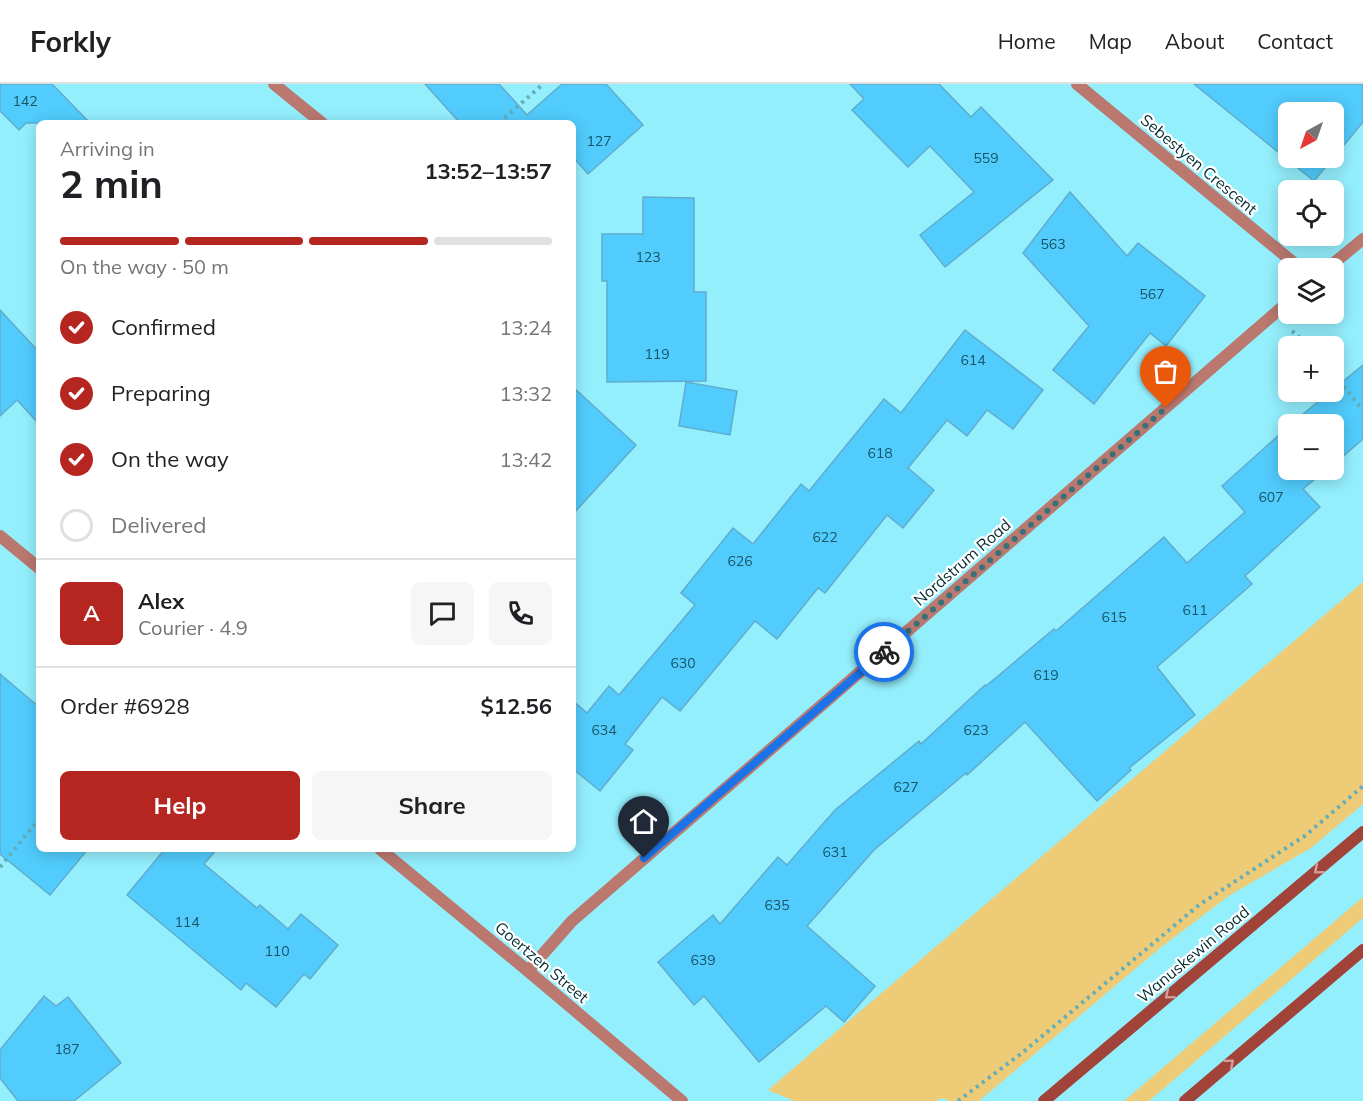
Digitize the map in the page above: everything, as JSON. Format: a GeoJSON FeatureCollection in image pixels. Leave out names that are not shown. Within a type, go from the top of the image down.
{"type":"FeatureCollection","features":[{"type":"Feature","properties":{"kind":"main road","name":"Wanuskewin Road"},"geometry":{"type":"LineString","coordinates":[[1044,1101],[1363,832]]}},
{"type":"Feature","properties":{"kind":"main road"},"geometry":{"type":"LineString","coordinates":[[1185,1101],[1363,950]]}},
{"type":"Feature","properties":{"kind":"street"},"geometry":{"type":"LineString","coordinates":[[274,84],[318,120]]}},
{"type":"Feature","properties":{"kind":"street","name":"Sebestyen Crescent"},"geometry":{"type":"LineString","coordinates":[[1077,84],[1288,258]]}},
{"type":"Feature","properties":{"kind":"street"},"geometry":{"type":"LineString","coordinates":[[1340,258],[1363,239]]}},
{"type":"Feature","properties":{"kind":"street","name":"Nordstrum Road"},"geometry":{"type":"LineString","coordinates":[[528,971],[572,921],[1278,311]]}},
{"type":"Feature","properties":{"kind":"street"},"geometry":{"type":"LineString","coordinates":[[0,536],[36,566]]}},
{"type":"Feature","properties":{"kind":"street","name":"Goertzen Street"},"geometry":{"type":"LineString","coordinates":[[384,852],[682,1101]]}},
{"type":"Feature","properties":{"kind":"path"},"geometry":{"type":"LineString","coordinates":[[503,120],[543,84]]}},
{"type":"Feature","properties":{"kind":"path"},"geometry":{"type":"LineString","coordinates":[[1344,387],[1363,410]]}},
{"type":"Feature","properties":{"kind":"path"},"geometry":{"type":"LineString","coordinates":[[958,1101],[1022,1053],[1199,905],[1306,835],[1363,786]]}},
{"type":"Feature","properties":{"kind":"path"},"geometry":{"type":"LineString","coordinates":[[0,867],[36,823]]}},
{"type":"Feature","properties":{"kind":"shaded area"},"geometry":{"type":"Polygon","coordinates":[[[1363,582],[1363,804],[1311,848],[1230,895],[1160,948],[979,1101],[950,1101],[941,1098],[936,1101],[794,1101],[768,1090],[1363,582]]]}},
{"type":"Feature","properties":{"kind":"shaded area"},"geometry":{"type":"Polygon","coordinates":[[[1363,897],[1363,918],[1149,1101],[1124,1101],[1363,897]]]}},
{"type":"Feature","properties":{"kind":"building"},"geometry":{"type":"Polygon","coordinates":[[[0,84],[52,84],[87,120],[36,120],[36,123],[26,123],[19,130],[0,111],[0,84]]]}},
{"type":"Feature","properties":{"kind":"building"},"geometry":{"type":"Polygon","coordinates":[[[425,84],[499,84],[527,115],[562,84],[606,84],[643,125],[588,174],[576,160],[576,120],[457,120],[425,84]]]}},
{"type":"Feature","properties":{"kind":"building"},"geometry":{"type":"Polygon","coordinates":[[[850,84],[939,84],[971,117],[981,107],[1053,180],[945,267],[920,235],[974,192],[930,146],[908,167],[852,110],[864,99],[850,84]]]}},
{"type":"Feature","properties":{"kind":"building"},"geometry":{"type":"Polygon","coordinates":[[[1194,84],[1363,84],[1363,122],[1344,145],[1344,102],[1278,102],[1278,152],[1194,84]]]}},
{"type":"Feature","properties":{"kind":"building"},"geometry":{"type":"Polygon","coordinates":[[[1298,168],[1325,168],[1313,180],[1298,168]]]}},
{"type":"Feature","properties":{"kind":"building"},"geometry":{"type":"Polygon","coordinates":[[[1070,192],[1127,256],[1138,243],[1205,296],[1166,346],[1150,333],[1094,404],[1053,370],[1089,326],[1023,253],[1070,192]]]}},
{"type":"Feature","properties":{"kind":"building"},"geometry":{"type":"Polygon","coordinates":[[[643,197],[694,198],[694,292],[706,292],[706,381],[607,382],[607,281],[602,281],[602,234],[643,234],[643,197]]]}},
{"type":"Feature","properties":{"kind":"building"},"geometry":{"type":"Polygon","coordinates":[[[0,310],[36,349],[36,421],[17,400],[0,416],[0,310]]]}},
{"type":"Feature","properties":{"kind":"building"},"geometry":{"type":"Polygon","coordinates":[[[965,330],[1043,390],[1013,429],[987,410],[967,436],[947,420],[908,468],[934,490],[903,528],[887,515],[825,593],[818,588],[777,639],[755,621],[680,711],[662,697],[625,744],[633,750],[600,791],[576,771],[576,704],[587,713],[609,686],[619,695],[695,605],[681,593],[733,528],[753,544],[801,484],[809,491],[884,399],[901,413],[965,330]]]}},
{"type":"Feature","properties":{"kind":"building"},"geometry":{"type":"Polygon","coordinates":[[[1363,365],[1363,439],[1344,455],[1344,414],[1303,414],[1318,402],[1344,402],[1344,381],[1363,365]]]}},
{"type":"Feature","properties":{"kind":"building"},"geometry":{"type":"Polygon","coordinates":[[[686,382],[737,391],[730,435],[679,426],[686,382]]]}},
{"type":"Feature","properties":{"kind":"building"},"geometry":{"type":"Polygon","coordinates":[[[576,390],[636,445],[576,511],[576,390]]]}},
{"type":"Feature","properties":{"kind":"building"},"geometry":{"type":"Polygon","coordinates":[[[1278,436],[1278,480],[1314,480],[1303,489],[1320,507],[1245,576],[1252,584],[1157,667],[1195,715],[1129,768],[1131,770],[1097,801],[1025,722],[967,775],[966,773],[874,850],[807,926],[875,986],[844,1022],[826,1006],[759,1062],[704,996],[694,1005],[658,962],[713,915],[720,924],[778,857],[787,865],[835,810],[919,741],[921,744],[985,685],[1054,629],[1056,631],[1164,537],[1187,563],[1245,512],[1222,486],[1278,436]]]}},
{"type":"Feature","properties":{"kind":"building"},"geometry":{"type":"Polygon","coordinates":[[[0,674],[36,704],[36,852],[86,852],[50,895],[0,854],[0,674]]]}},
{"type":"Feature","properties":{"kind":"building"},"geometry":{"type":"Polygon","coordinates":[[[163,852],[214,852],[204,864],[257,908],[260,905],[288,929],[301,914],[338,945],[310,979],[304,974],[276,1007],[246,983],[241,990],[127,895],[163,852]]]}},
{"type":"Feature","properties":{"kind":"building"},"geometry":{"type":"Polygon","coordinates":[[[44,996],[56,1006],[68,997],[121,1063],[74,1101],[18,1101],[0,1078],[0,1050],[44,996]]]}},
{"type":"Feature","properties":{"kind":"way so far"},"geometry":{"type":"LineString","coordinates":[[884,652],[1166,408]]}},
{"type":"Feature","properties":{"kind":"route"},"geometry":{"type":"LineString","coordinates":[[644,858],[884,652]]}}]}
